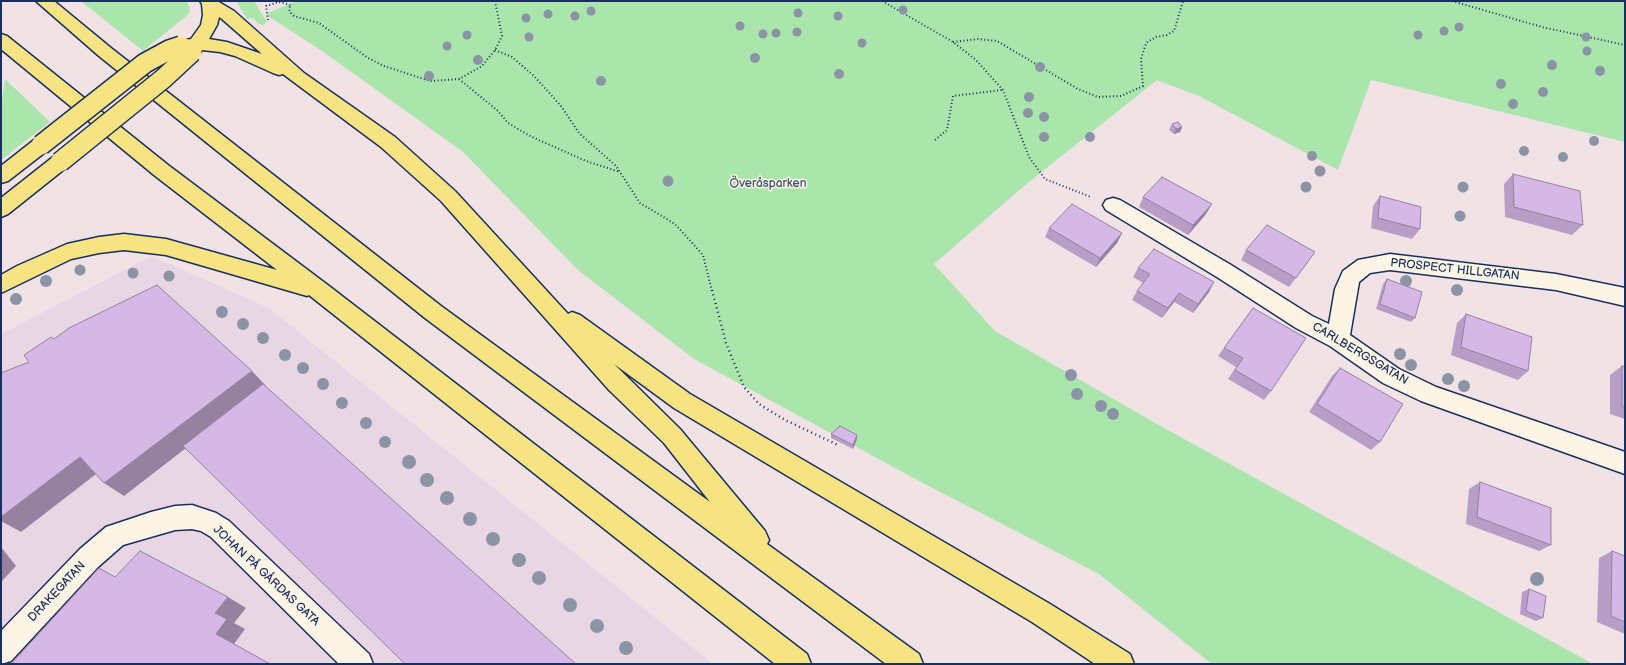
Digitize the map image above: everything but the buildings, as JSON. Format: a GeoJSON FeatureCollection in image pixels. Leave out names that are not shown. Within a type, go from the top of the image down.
{"type":"FeatureCollection","features":[{"type":"Feature","properties":{"kind":"highway"},"geometry":{"type":"LineString","coordinates":[[44,1],[105,52],[433,312],[909,664]]}},
{"type":"Feature","properties":{"kind":"highway"},"geometry":{"type":"LineString","coordinates":[[209,2],[228,15],[298,77],[388,142],[448,196],[617,382],[672,436],[774,563]]}},
{"type":"Feature","properties":{"kind":"highway"},"geometry":{"type":"LineString","coordinates":[[1,209],[164,78],[209,24],[211,14],[209,2]]}},
{"type":"Feature","properties":{"kind":"highway"},"geometry":{"type":"LineString","coordinates":[[1,40],[161,170],[321,292],[797,664]]}},
{"type":"Feature","properties":{"kind":"highway"},"geometry":{"type":"LineString","coordinates":[[1,176],[145,63],[169,50],[190,47],[221,46],[241,52],[298,77]]}},
{"type":"Feature","properties":{"kind":"highway"},"geometry":{"type":"LineString","coordinates":[[1,285],[24,272],[67,252],[99,245],[124,242],[166,247],[321,292]]}},
{"type":"Feature","properties":{"kind":"highway"},"geometry":{"type":"LineString","coordinates":[[542,300],[592,334],[682,401],[1041,613],[1120,664]]}},
{"type":"Feature","properties":{"kind":"street","name":"CARLBERGSGATAN"},"geometry":{"type":"LineString","coordinates":[[1113,205],[1224,271],[1304,322],[1338,339],[1391,376],[1429,394],[1625,463]]}},
{"type":"Feature","properties":{"kind":"street","name":"PROSPECT HILLGATAN"},"geometry":{"type":"LineString","coordinates":[[1338,339],[1346,289],[1350,277],[1365,266],[1390,262],[1556,282],[1625,297]]}},
{"type":"Feature","properties":{"kind":"street","name":"JOHAN PÅ GÅRDAS GATA"},"geometry":{"type":"LineString","coordinates":[[115,536],[175,518],[192,517],[207,521],[220,529],[230,538],[359,664]]}},
{"type":"Feature","properties":{"kind":"street","name":"DRAKEGATAN"},"geometry":{"type":"LineString","coordinates":[[1,651],[88,558],[115,536]]}},
{"type":"Feature","properties":{"kind":"path"},"geometry":{"type":"LineString","coordinates":[[269,23],[266,6],[279,1],[291,6],[289,8],[290,12],[294,16],[319,23],[368,58],[384,66],[430,81],[459,79],[482,66],[495,50],[502,36],[495,1]]}},
{"type":"Feature","properties":{"kind":"path"},"geometry":{"type":"LineString","coordinates":[[882,1],[953,42],[976,60],[1002,90],[1029,157],[1045,179],[1113,205]]}},
{"type":"Feature","properties":{"kind":"path"},"geometry":{"type":"LineString","coordinates":[[953,42],[978,39],[997,41],[1078,89],[1098,97],[1121,96],[1143,86],[1141,59],[1146,43],[1156,37],[1167,35],[1174,31],[1183,1]]}},
{"type":"Feature","properties":{"kind":"path"},"geometry":{"type":"LineString","coordinates":[[1452,1],[1542,27],[1625,45]]}},
{"type":"Feature","properties":{"kind":"path"},"geometry":{"type":"LineString","coordinates":[[495,50],[512,56],[534,76],[561,106],[579,133],[616,166],[640,203],[675,224],[703,255],[726,343],[744,387],[759,404],[785,420],[838,445]]}},
{"type":"Feature","properties":{"kind":"path"},"geometry":{"type":"LineString","coordinates":[[459,79],[498,111],[508,123],[532,137],[586,161],[620,172]]}},
{"type":"Feature","properties":{"kind":"path"},"geometry":{"type":"LineString","coordinates":[[935,140],[947,130],[953,96],[1002,90]]}},
{"type":"Feature","properties":{"kind":"shaded area"},"geometry":{"type":"Polygon","coordinates":[[[152,256],[269,308],[713,664],[1,664],[1,334],[152,256]]]}},
{"type":"Feature","properties":{"kind":"green space"},"geometry":{"type":"Polygon","coordinates":[[[81,1],[186,1],[190,8],[189,13],[184,18],[143,51],[81,1]]]}},
{"type":"Feature","properties":{"kind":"green space"},"geometry":{"type":"Polygon","coordinates":[[[236,1],[254,1],[267,22],[263,25],[259,24],[253,18],[247,19],[236,1]]]}},
{"type":"Feature","properties":{"kind":"green space","name":"Överåsparken"},"geometry":{"type":"Polygon","coordinates":[[[297,1],[1625,1],[1625,142],[1371,80],[1338,170],[1199,96],[1157,80],[1024,186],[934,264],[995,331],[1157,424],[1593,664],[1212,664],[1099,574],[921,482],[694,359],[578,270],[463,152],[325,53],[265,14],[297,1]]]}},
{"type":"Feature","properties":{"kind":"green space"},"geometry":{"type":"Polygon","coordinates":[[[5,79],[50,122],[1,160],[1,107],[5,79]]]}}]}
